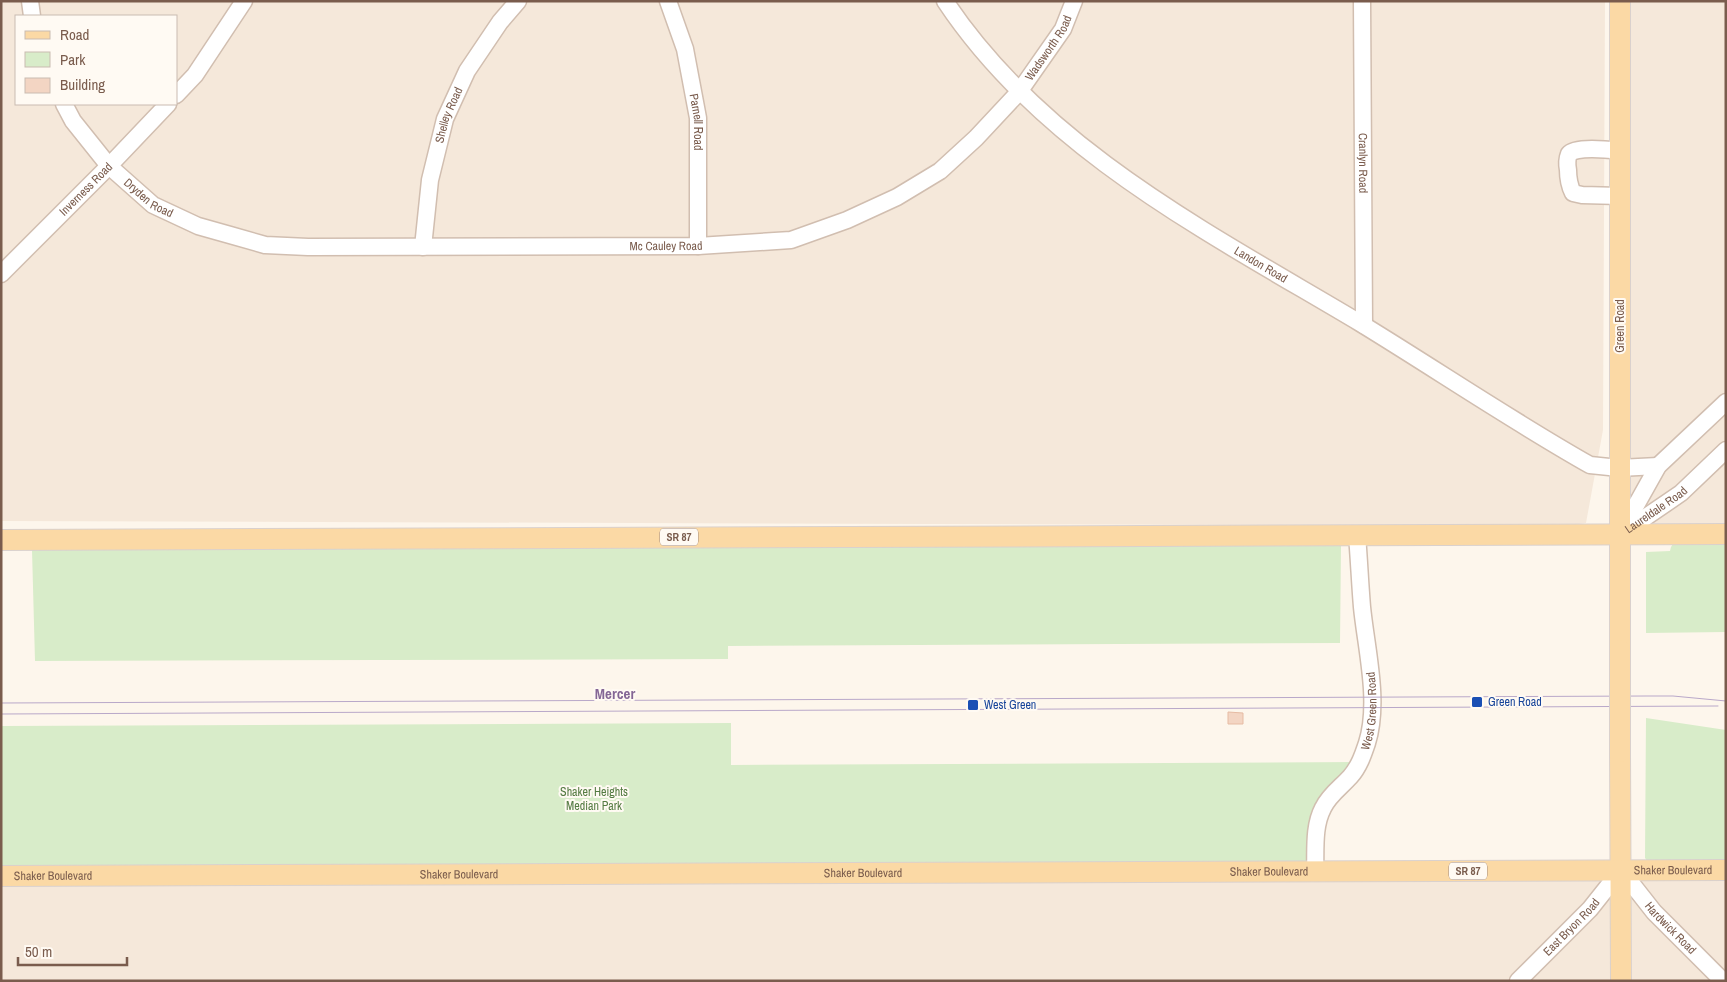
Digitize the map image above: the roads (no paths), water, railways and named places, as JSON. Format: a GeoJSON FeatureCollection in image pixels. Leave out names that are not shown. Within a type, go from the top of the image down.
{"type":"FeatureCollection","features":[{"type":"Feature","properties":{"kind":"main road","name":"Green Road"},"geometry":{"type":"LineString","coordinates":[[1620,1],[1621,981]]}},
{"type":"Feature","properties":{"kind":"main road","name":"SR 87"},"geometry":{"type":"LineString","coordinates":[[1,540],[1726,534]]}},
{"type":"Feature","properties":{"kind":"main road","name":"Shaker Boulevard"},"geometry":{"type":"LineString","coordinates":[[1,876],[1726,870]]}},
{"type":"Feature","properties":{"kind":"street"},"geometry":{"type":"LineString","coordinates":[[30,1],[32,15]]}},
{"type":"Feature","properties":{"kind":"street"},"geometry":{"type":"LineString","coordinates":[[178,93],[195,75],[244,1]]}},
{"type":"Feature","properties":{"kind":"street","name":"Shelley Road"},"geometry":{"type":"LineString","coordinates":[[423,247],[430,180],[445,118],[467,71],[500,22],[518,1]]}},
{"type":"Feature","properties":{"kind":"street","name":"Parnell Road"},"geometry":{"type":"LineString","coordinates":[[668,1],[685,49],[698,118],[698,246]]}},
{"type":"Feature","properties":{"kind":"street","name":"Landon Road"},"geometry":{"type":"LineString","coordinates":[[945,1],[963,29],[1019,92],[1099,161],[1188,220],[1364,325],[1590,465],[1619,468]]}},
{"type":"Feature","properties":{"kind":"street","name":"Wadsworth Road"},"geometry":{"type":"LineString","coordinates":[[1019,92],[1063,29],[1074,1]]}},
{"type":"Feature","properties":{"kind":"street","name":"Cranlyn Road"},"geometry":{"type":"LineString","coordinates":[[1362,1],[1364,325]]}},
{"type":"Feature","properties":{"kind":"street","name":"Mc Cauley Road"},"geometry":{"type":"LineString","coordinates":[[265,245],[308,247],[698,246],[791,240],[847,220],[897,197],[940,171],[976,138],[1019,92]]}},
{"type":"Feature","properties":{"kind":"street","name":"Dryden Road"},"geometry":{"type":"LineString","coordinates":[[65,105],[73,121],[109,166],[153,205],[198,226],[265,245]]}},
{"type":"Feature","properties":{"kind":"street","name":"Inverness Road"},"geometry":{"type":"LineString","coordinates":[[1,274],[167,105]]}},
{"type":"Feature","properties":{"kind":"street"},"geometry":{"type":"LineString","coordinates":[[1620,151],[1573,151],[1569,154],[1567,163],[1568,184],[1573,193],[1620,196]]}},
{"type":"Feature","properties":{"kind":"street","name":"Laureldale Road"},"geometry":{"type":"LineString","coordinates":[[1620,534],[1658,466],[1726,402]]}},
{"type":"Feature","properties":{"kind":"street","name":"Laureldale Road"},"geometry":{"type":"LineString","coordinates":[[1620,534],[1681,493],[1726,450]]}},
{"type":"Feature","properties":{"kind":"street"},"geometry":{"type":"LineString","coordinates":[[1619,468],[1658,466]]}},
{"type":"Feature","properties":{"kind":"street","name":"West Green Road"},"geometry":{"type":"LineString","coordinates":[[1315,871],[1316,832],[1320,815],[1326,802],[1351,776],[1360,762],[1371,722],[1371,687],[1362,608],[1357,535]]}},
{"type":"Feature","properties":{"kind":"street","name":"East Bryon Road"},"geometry":{"type":"LineString","coordinates":[[1518,981],[1590,909],[1621,870]]}},
{"type":"Feature","properties":{"kind":"street","name":"Hardwick Road"},"geometry":{"type":"LineString","coordinates":[[1621,870],[1654,912],[1723,981]]}},
{"type":"Feature","properties":{"kind":"tram line"},"geometry":{"type":"LineString","coordinates":[[1,703],[1647,696],[1673,696],[1726,701]]}},
{"type":"Feature","properties":{"kind":"tram line"},"geometry":{"type":"LineString","coordinates":[[1,714],[1718,706]]}},
{"type":"Feature","properties":{"kind":"place","name":"Green Road"},"geometry":{"type":"Point","coordinates":[1477,702]}},
{"type":"Feature","properties":{"kind":"place","name":"West Green"},"geometry":{"type":"Point","coordinates":[973,705]}},
{"type":"Feature","properties":{"kind":"district","name":"Mercer"},"geometry":{"type":"Point","coordinates":[615,693]}},
{"type":"Feature","properties":{"kind":"park label","name":"Shaker Heights Median Park"},"geometry":{"type":"Point","coordinates":[594,799]}}]}
